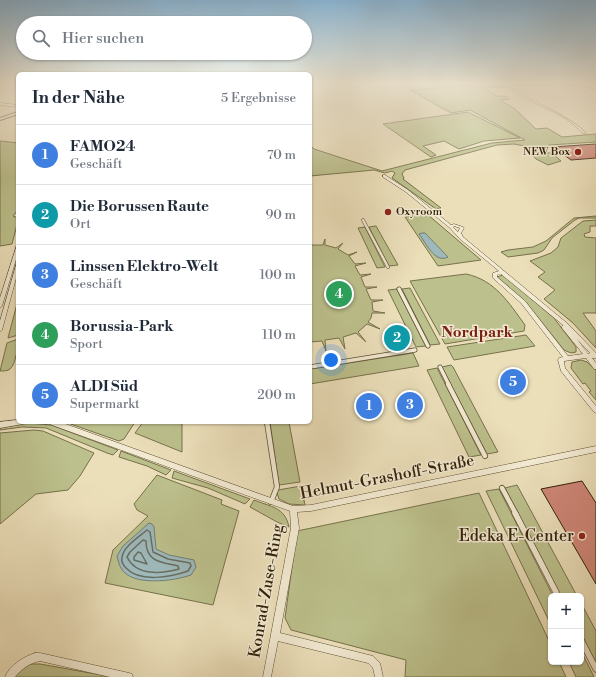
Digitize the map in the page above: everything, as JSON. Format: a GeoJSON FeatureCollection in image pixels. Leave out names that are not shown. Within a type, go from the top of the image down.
{"type":"FeatureCollection","features":[{"type":"Feature","properties":{"kind":"street"},"geometry":{"type":"LineString","coordinates":[[0,119],[13,115]]}},
{"type":"Feature","properties":{"kind":"street"},"geometry":{"type":"LineString","coordinates":[[558,115],[575,123],[585,133]]}},
{"type":"Feature","properties":{"kind":"street"},"geometry":{"type":"LineString","coordinates":[[384,176],[400,186],[451,227],[461,238],[566,324],[596,356]]}},
{"type":"Feature","properties":{"kind":"street"},"geometry":{"type":"LineString","coordinates":[[363,220],[388,267]]}},
{"type":"Feature","properties":{"kind":"street"},"geometry":{"type":"LineString","coordinates":[[451,227],[454,225],[462,228],[459,233],[461,238]]}},
{"type":"Feature","properties":{"kind":"street"},"geometry":{"type":"LineString","coordinates":[[0,306],[16,253]]}},
{"type":"Feature","properties":{"kind":"street"},"geometry":{"type":"LineString","coordinates":[[0,330],[16,270]]}},
{"type":"Feature","properties":{"kind":"street"},"geometry":{"type":"LineString","coordinates":[[502,272],[495,274],[495,277],[523,302],[567,358]]}},
{"type":"Feature","properties":{"kind":"street"},"geometry":{"type":"LineString","coordinates":[[399,289],[428,346]]}},
{"type":"Feature","properties":{"kind":"street"},"geometry":{"type":"LineString","coordinates":[[555,315],[596,366]]}},
{"type":"Feature","properties":{"kind":"street"},"geometry":{"type":"LineString","coordinates":[[312,367],[415,350]]}},
{"type":"Feature","properties":{"kind":"street"},"geometry":{"type":"LineString","coordinates":[[596,356],[587,355],[561,360],[563,369],[596,410]]}},
{"type":"Feature","properties":{"kind":"street"},"geometry":{"type":"LineString","coordinates":[[440,367],[485,456]]}},
{"type":"Feature","properties":{"kind":"street"},"geometry":{"type":"LineString","coordinates":[[0,425],[16,423]]}},
{"type":"Feature","properties":{"kind":"street","name":"Helmut-Grashoff-Straße"},"geometry":{"type":"LineString","coordinates":[[57,424],[293,509],[311,508],[596,449]]}},
{"type":"Feature","properties":{"kind":"street"},"geometry":{"type":"LineString","coordinates":[[267,424],[277,487],[271,502]]}},
{"type":"Feature","properties":{"kind":"street"},"geometry":{"type":"LineString","coordinates":[[502,488],[556,593]]}},
{"type":"Feature","properties":{"kind":"street","name":"Konrad-Zuse-Ring"},"geometry":{"type":"LineString","coordinates":[[267,677],[276,636],[295,528],[293,509]]}},
{"type":"Feature","properties":{"kind":"street"},"geometry":{"type":"LineString","coordinates":[[276,636],[370,659],[377,666],[379,677]]}},
{"type":"Feature","properties":{"kind":"street"},"geometry":{"type":"LineString","coordinates":[[584,646],[596,669]]}},
{"type":"Feature","properties":{"kind":"street"},"geometry":{"type":"LineString","coordinates":[[9,677],[28,659],[40,657],[129,677]]}},
{"type":"Feature","properties":{"kind":"green space"},"geometry":{"type":"Polygon","coordinates":[[[450,115],[473,115],[520,138],[484,141],[459,149],[444,141],[423,146],[436,155],[431,157],[383,124],[450,115]]]}},
{"type":"Feature","properties":{"kind":"green space"},"geometry":{"type":"Polygon","coordinates":[[[478,115],[521,115],[536,129],[547,128],[562,137],[596,134],[596,142],[549,145],[545,149],[548,153],[552,153],[561,161],[548,165],[536,159],[525,146],[514,144],[497,145],[405,170],[402,174],[403,179],[441,208],[436,209],[392,178],[395,173],[392,171],[385,173],[374,170],[312,176],[312,147],[314,149],[382,171],[492,143],[525,140],[478,115]]]}},
{"type":"Feature","properties":{"kind":"green space"},"geometry":{"type":"Polygon","coordinates":[[[0,141],[16,143],[16,212],[13,216],[16,217],[16,229],[12,244],[0,246],[0,141]]]}},
{"type":"Feature","properties":{"kind":"green space"},"geometry":{"type":"Polygon","coordinates":[[[427,214],[481,260],[438,266],[405,217],[427,214]]]}},
{"type":"Feature","properties":{"kind":"green space"},"geometry":{"type":"Polygon","coordinates":[[[596,216],[596,218],[579,218],[575,220],[552,238],[544,250],[538,253],[508,257],[501,252],[533,247],[546,241],[574,218],[596,216]]]}},
{"type":"Feature","properties":{"kind":"green space"},"geometry":{"type":"Polygon","coordinates":[[[596,220],[596,226],[590,226],[590,232],[584,234],[585,237],[596,238],[596,313],[583,313],[596,331],[596,348],[573,323],[544,299],[555,290],[538,277],[545,272],[530,261],[551,253],[558,247],[561,238],[583,221],[596,220]]]}},
{"type":"Feature","properties":{"kind":"green space"},"geometry":{"type":"Polygon","coordinates":[[[376,226],[398,265],[389,266],[369,227],[376,226]]]}},
{"type":"Feature","properties":{"kind":"green space"},"geometry":{"type":"Polygon","coordinates":[[[365,227],[385,267],[377,268],[358,228],[365,227]]]}},
{"type":"Feature","properties":{"kind":"green space"},"geometry":{"type":"Polygon","coordinates":[[[325,239],[325,245],[336,248],[343,243],[338,249],[348,255],[357,252],[349,256],[355,264],[366,263],[355,266],[360,275],[371,274],[361,277],[365,287],[377,287],[366,289],[371,300],[383,300],[372,302],[373,311],[385,313],[372,313],[368,322],[380,329],[367,324],[358,332],[366,342],[356,333],[343,337],[345,349],[339,338],[325,340],[326,351],[322,341],[312,342],[312,245],[323,245],[325,239]]]}},
{"type":"Feature","properties":{"kind":"green space"},"geometry":{"type":"Polygon","coordinates":[[[466,274],[485,281],[493,287],[507,301],[525,325],[524,331],[445,344],[410,281],[466,274]]]}},
{"type":"Feature","properties":{"kind":"green space"},"geometry":{"type":"Polygon","coordinates":[[[503,275],[554,318],[576,347],[576,352],[571,353],[564,350],[525,301],[497,277],[503,275]]]}},
{"type":"Feature","properties":{"kind":"green space"},"geometry":{"type":"Polygon","coordinates":[[[410,288],[440,344],[430,345],[402,289],[410,288]]]}},
{"type":"Feature","properties":{"kind":"green space"},"geometry":{"type":"Polygon","coordinates":[[[397,289],[426,346],[416,347],[388,290],[397,289]]]}},
{"type":"Feature","properties":{"kind":"green space"},"geometry":{"type":"Polygon","coordinates":[[[16,308],[16,336],[8,338],[16,308]]]}},
{"type":"Feature","properties":{"kind":"green space"},"geometry":{"type":"Polygon","coordinates":[[[526,335],[535,346],[454,360],[447,347],[526,335]]]}},
{"type":"Feature","properties":{"kind":"green space"},"geometry":{"type":"Polygon","coordinates":[[[16,340],[16,355],[14,363],[10,369],[0,371],[7,343],[16,340]]]}},
{"type":"Feature","properties":{"kind":"green space"},"geometry":{"type":"Polygon","coordinates":[[[413,353],[419,366],[312,384],[312,369],[413,353]]]}},
{"type":"Feature","properties":{"kind":"green space"},"geometry":{"type":"Polygon","coordinates":[[[581,360],[587,362],[596,370],[596,400],[589,392],[591,391],[585,383],[583,384],[571,368],[572,362],[581,360]]]}},
{"type":"Feature","properties":{"kind":"green space"},"geometry":{"type":"Polygon","coordinates":[[[451,365],[498,452],[487,454],[442,367],[451,365]]]}},
{"type":"Feature","properties":{"kind":"green space"},"geometry":{"type":"Polygon","coordinates":[[[437,368],[481,455],[469,457],[427,370],[437,368]]]}},
{"type":"Feature","properties":{"kind":"green space"},"geometry":{"type":"Polygon","coordinates":[[[23,424],[51,425],[118,450],[113,455],[46,428],[22,427],[0,430],[0,428],[23,424]]]}},
{"type":"Feature","properties":{"kind":"green space"},"geometry":{"type":"Polygon","coordinates":[[[71,424],[134,424],[124,439],[119,441],[71,424]]]}},
{"type":"Feature","properties":{"kind":"green space"},"geometry":{"type":"Polygon","coordinates":[[[142,424],[182,424],[182,452],[135,433],[142,424]]]}},
{"type":"Feature","properties":{"kind":"green space"},"geometry":{"type":"Polygon","coordinates":[[[270,424],[289,424],[300,482],[279,485],[270,424]]]}},
{"type":"Feature","properties":{"kind":"green space"},"geometry":{"type":"Polygon","coordinates":[[[34,430],[43,431],[94,453],[80,476],[68,490],[36,494],[0,524],[0,433],[34,430]]]}},
{"type":"Feature","properties":{"kind":"green space"},"geometry":{"type":"Polygon","coordinates":[[[121,451],[171,470],[166,475],[147,466],[119,457],[121,451]]]}},
{"type":"Feature","properties":{"kind":"green space"},"geometry":{"type":"Polygon","coordinates":[[[174,471],[250,499],[245,504],[208,488],[172,478],[174,471]]]}},
{"type":"Feature","properties":{"kind":"green space"},"geometry":{"type":"Polygon","coordinates":[[[157,475],[222,500],[221,504],[239,511],[213,605],[105,583],[113,550],[148,516],[137,510],[134,504],[157,475]]]}},
{"type":"Feature","properties":{"kind":"green space"},"geometry":{"type":"Polygon","coordinates":[[[517,485],[575,593],[559,593],[505,488],[517,485]]]}},
{"type":"Feature","properties":{"kind":"green space"},"geometry":{"type":"Polygon","coordinates":[[[301,486],[305,505],[289,504],[279,499],[277,493],[278,490],[301,486]]]}},
{"type":"Feature","properties":{"kind":"green space"},"geometry":{"type":"Polygon","coordinates":[[[499,489],[551,593],[548,593],[548,619],[486,491],[499,489]]]}},
{"type":"Feature","properties":{"kind":"green space"},"geometry":{"type":"Polygon","coordinates":[[[479,493],[548,639],[548,665],[560,665],[566,677],[405,677],[406,660],[291,630],[285,618],[297,531],[479,493]]]}},
{"type":"Feature","properties":{"kind":"green space"},"geometry":{"type":"Polygon","coordinates":[[[254,500],[271,506],[281,512],[287,520],[289,527],[250,507],[254,500]]]}},
{"type":"Feature","properties":{"kind":"green space"},"geometry":{"type":"Polygon","coordinates":[[[584,609],[596,631],[596,663],[584,640],[584,609]]]}},
{"type":"Feature","properties":{"kind":"green space"},"geometry":{"type":"Polygon","coordinates":[[[584,657],[594,677],[576,677],[570,665],[584,665],[584,657]]]}},
{"type":"Feature","properties":{"kind":"green space"},"geometry":{"type":"Polygon","coordinates":[[[29,664],[40,664],[112,677],[14,677],[29,664]]]}},
{"type":"Feature","properties":{"kind":"water"},"geometry":{"type":"Polygon","coordinates":[[[425,233],[448,257],[439,258],[431,252],[419,234],[425,233]]]}},
{"type":"Feature","properties":{"kind":"water"},"geometry":{"type":"Polygon","coordinates":[[[149,523],[154,527],[156,549],[169,555],[194,560],[196,567],[191,575],[174,579],[153,581],[143,580],[126,574],[121,568],[117,556],[123,546],[149,523]]]}},
{"type":"Feature","properties":{"kind":"building","name":"NEW Box"},"geometry":{"type":"Polygon","coordinates":[[[596,144],[596,158],[571,160],[553,147],[596,144]]]}},
{"type":"Feature","properties":{"kind":"building","name":"Edeka E-Center"},"geometry":{"type":"Polygon","coordinates":[[[582,481],[596,503],[596,584],[541,489],[582,481]]]}},
{"type":"Feature","properties":{"kind":"place","name":"NEW Box"},"geometry":{"type":"Point","coordinates":[578,152]}},
{"type":"Feature","properties":{"kind":"place","name":"Oxyroom"},"geometry":{"type":"Point","coordinates":[388,212]}},
{"type":"Feature","properties":{"kind":"place","name":"Borussia-Park"},"geometry":{"type":"Point","coordinates":[339,294]}},
{"type":"Feature","properties":{"kind":"place","name":"Die Borussen Raute"},"geometry":{"type":"Point","coordinates":[397,338]}},
{"type":"Feature","properties":{"kind":"place","name":"ALDI Süd"},"geometry":{"type":"Point","coordinates":[513,382]}},
{"type":"Feature","properties":{"kind":"place","name":"Linssen Elektro-Welt"},"geometry":{"type":"Point","coordinates":[410,405]}},
{"type":"Feature","properties":{"kind":"place","name":"FAMO24"},"geometry":{"type":"Point","coordinates":[369,406]}},
{"type":"Feature","properties":{"kind":"place","name":"Edeka E-Center"},"geometry":{"type":"Point","coordinates":[582,536]}},
{"type":"Feature","properties":{"kind":"district","name":"Nordpark"},"geometry":{"type":"Point","coordinates":[477,332]}}]}
